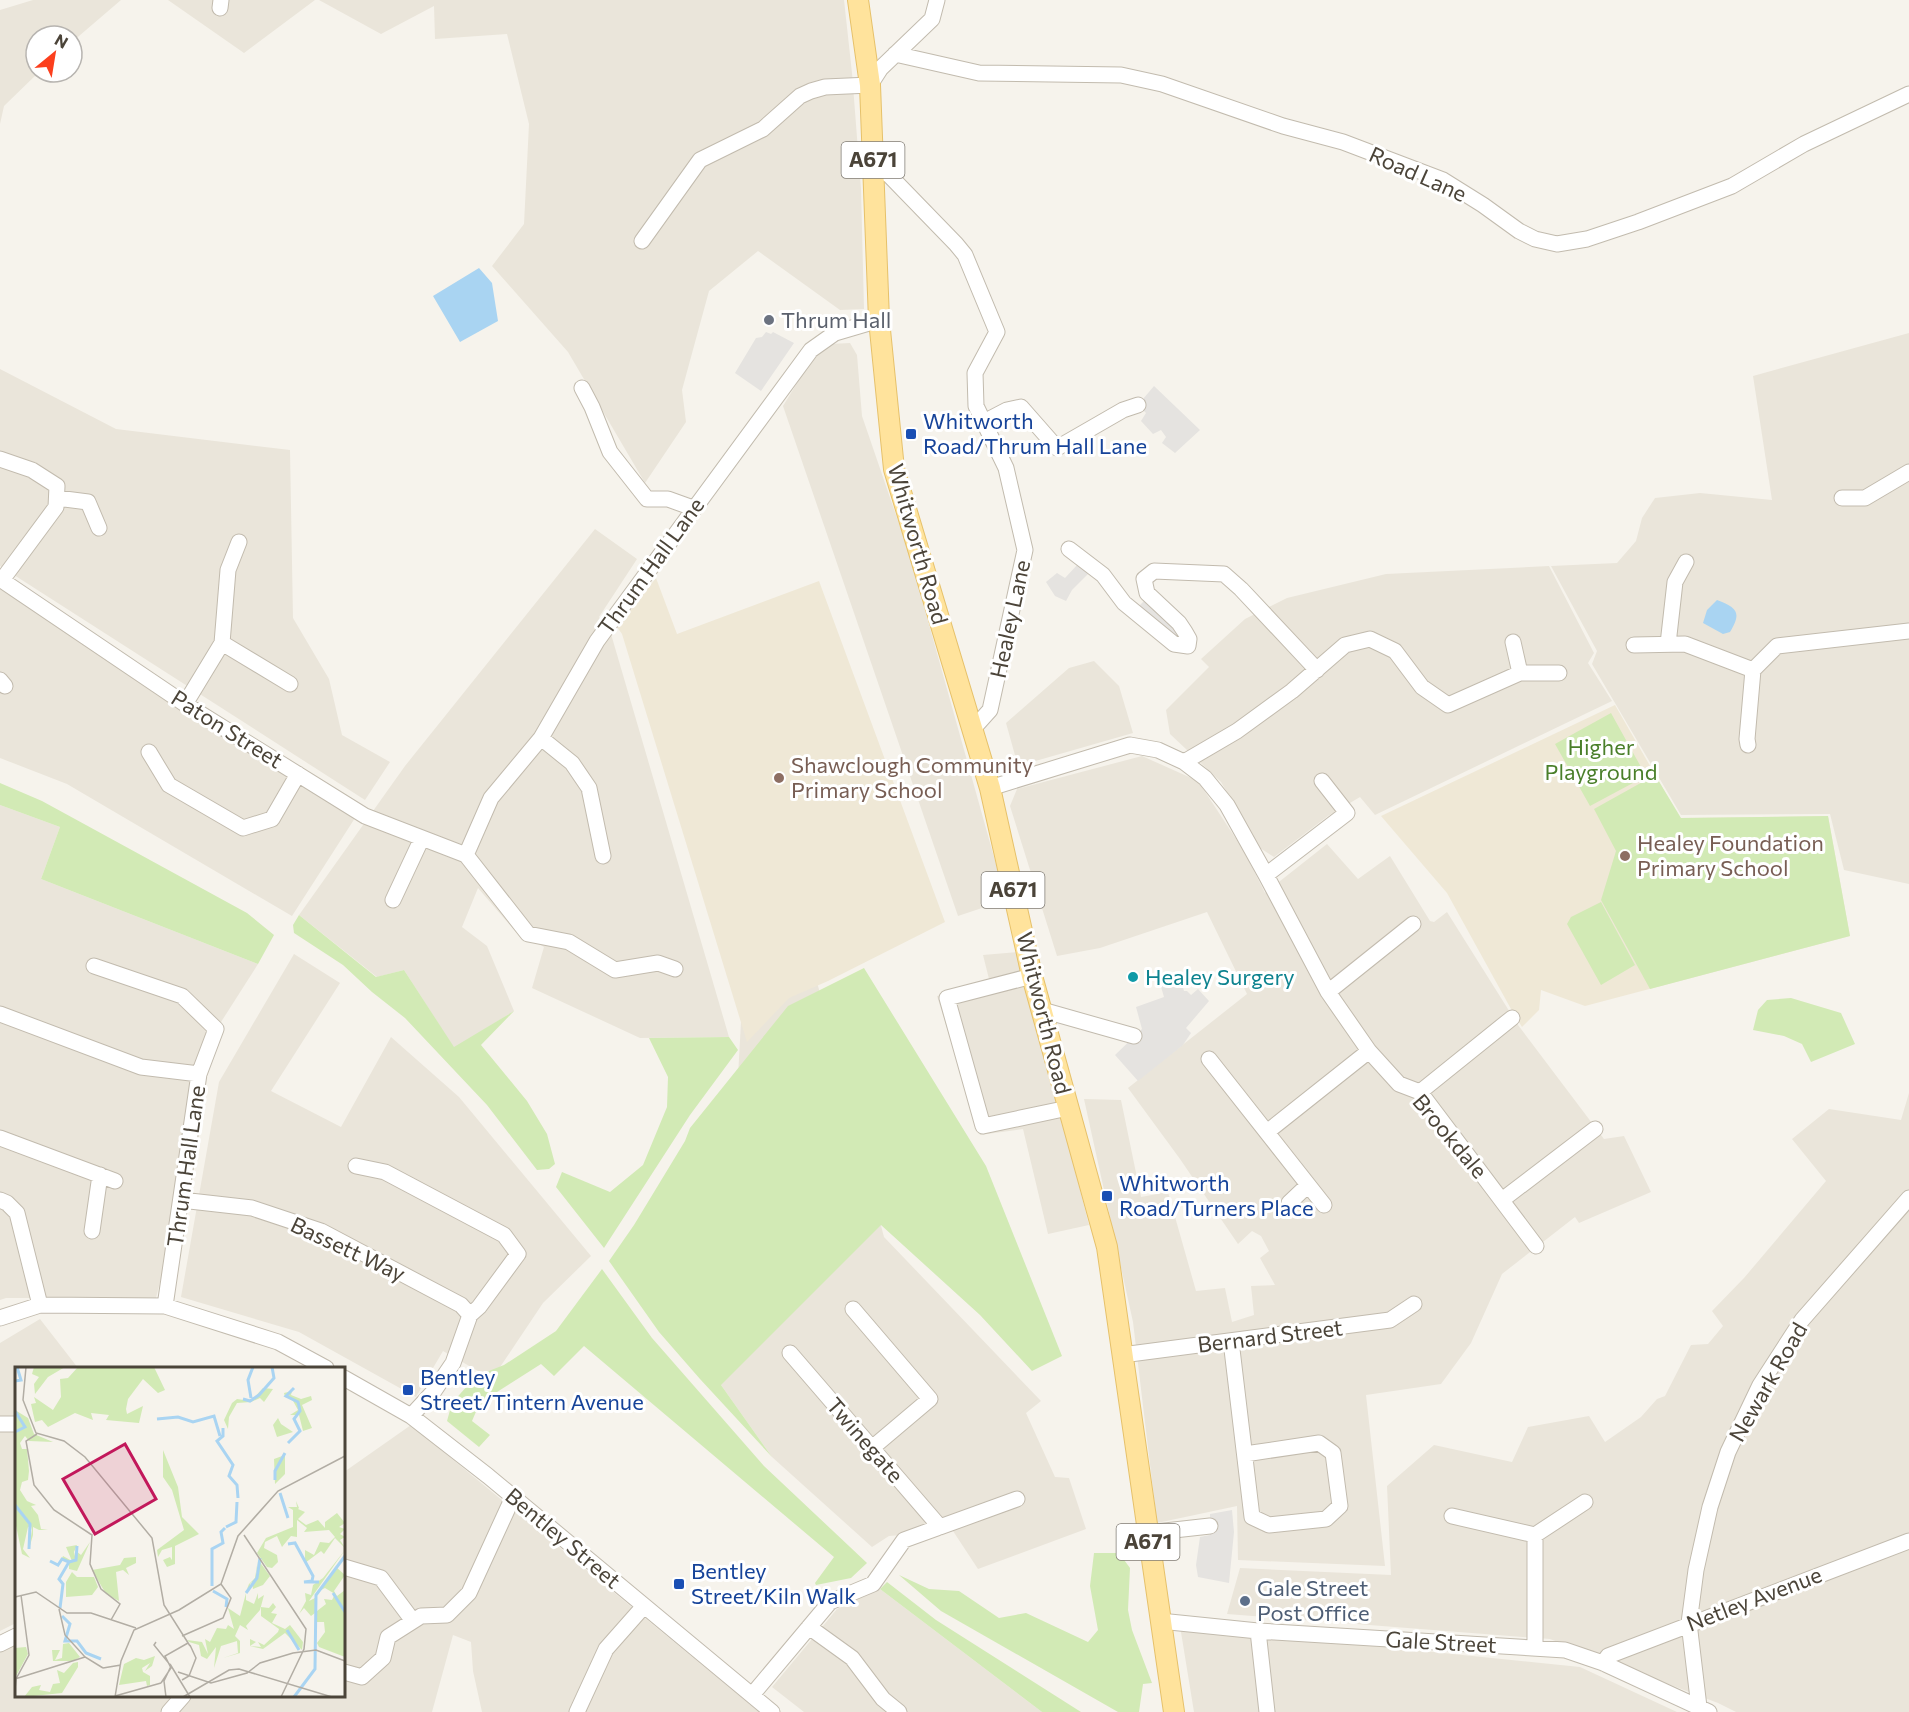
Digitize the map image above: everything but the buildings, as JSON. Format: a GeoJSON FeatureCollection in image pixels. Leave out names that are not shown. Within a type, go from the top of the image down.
{"type":"FeatureCollection","features":[{"type":"Feature","properties":{"kind":"main road","name":"Whitworth Road"},"geometry":{"type":"LineString","coordinates":[[858,0],[870,85],[879,320],[894,469],[990,788],[1032,976],[1107,1247],[1174,1712]]}},
{"type":"Feature","properties":{"kind":"street"},"geometry":{"type":"LineString","coordinates":[[642,241],[700,160],[763,129],[800,96],[811,91],[825,87],[870,85],[881,68],[932,19],[937,0]]}},
{"type":"Feature","properties":{"kind":"street","name":"Road Lane"},"geometry":{"type":"LineString","coordinates":[[895,54],[979,73],[1121,75],[1162,84],[1283,126],[1343,142],[1443,180],[1483,204],[1519,231],[1535,239],[1557,244],[1587,239],[1732,186],[1804,144],[1909,94]]}},
{"type":"Feature","properties":{"kind":"street","name":"Healey Lane"},"geometry":{"type":"LineString","coordinates":[[874,164],[890,176],[956,243],[964,255],[997,332],[975,374],[976,405],[1006,468],[1026,550],[990,710],[972,730]]}},
{"type":"Feature","properties":{"kind":"street","name":"Thrum Hall Lane"},"geometry":{"type":"LineString","coordinates":[[466,855],[491,798],[541,738],[597,641],[811,350],[835,333],[879,320]]}},
{"type":"Feature","properties":{"kind":"street"},"geometry":{"type":"LineString","coordinates":[[582,388],[592,407],[609,452],[647,499],[668,499],[693,508]]}},
{"type":"Feature","properties":{"kind":"street"},"geometry":{"type":"LineString","coordinates":[[984,422],[1007,410],[1021,407],[1057,448],[1123,410],[1138,405]]}},
{"type":"Feature","properties":{"kind":"street"},"geometry":{"type":"LineString","coordinates":[[0,459],[32,470],[57,486],[56,507],[1,579]]}},
{"type":"Feature","properties":{"kind":"street"},"geometry":{"type":"LineString","coordinates":[[1842,498],[1865,498],[1909,472]]}},
{"type":"Feature","properties":{"kind":"street"},"geometry":{"type":"LineString","coordinates":[[57,498],[88,502],[99,528]]}},
{"type":"Feature","properties":{"kind":"street"},"geometry":{"type":"LineString","coordinates":[[185,704],[222,643],[228,570],[239,542]]}},
{"type":"Feature","properties":{"kind":"street"},"geometry":{"type":"LineString","coordinates":[[1069,549],[1103,575],[1124,603],[1174,644],[1181,647],[1188,646],[1189,639],[1179,623],[1148,593],[1144,579],[1154,571],[1224,574],[1241,588],[1317,670]]}},
{"type":"Feature","properties":{"kind":"street"},"geometry":{"type":"LineString","coordinates":[[1668,644],[1675,582],[1686,562]]}},
{"type":"Feature","properties":{"kind":"street","name":"Paton Street"},"geometry":{"type":"LineString","coordinates":[[1,579],[185,704],[365,816],[466,855]]}},
{"type":"Feature","properties":{"kind":"street"},"geometry":{"type":"LineString","coordinates":[[1748,745],[1753,670],[1777,645],[1909,631]]}},
{"type":"Feature","properties":{"kind":"street"},"geometry":{"type":"LineString","coordinates":[[1184,762],[1237,731],[1292,691],[1345,645],[1371,639],[1395,651],[1422,687],[1448,705],[1520,673],[1559,673]]}},
{"type":"Feature","properties":{"kind":"street"},"geometry":{"type":"LineString","coordinates":[[1513,642],[1520,673]]}},
{"type":"Feature","properties":{"kind":"street"},"geometry":{"type":"LineString","coordinates":[[222,643],[290,684]]}},
{"type":"Feature","properties":{"kind":"street"},"geometry":{"type":"LineString","coordinates":[[1634,645],[1684,644],[1753,670]]}},
{"type":"Feature","properties":{"kind":"street"},"geometry":{"type":"LineString","coordinates":[[541,738],[572,763],[589,788],[603,856]]}},
{"type":"Feature","properties":{"kind":"street","name":"Brookdale"},"geometry":{"type":"LineString","coordinates":[[990,788],[1130,745],[1158,750],[1184,762],[1206,778],[1227,805],[1328,992],[1369,1051],[1398,1084],[1420,1092],[1536,1246]]}},
{"type":"Feature","properties":{"kind":"street"},"geometry":{"type":"LineString","coordinates":[[149,753],[169,785],[243,828],[272,819],[298,774]]}},
{"type":"Feature","properties":{"kind":"street"},"geometry":{"type":"LineString","coordinates":[[1266,875],[1347,813],[1322,781]]}},
{"type":"Feature","properties":{"kind":"street"},"geometry":{"type":"LineString","coordinates":[[393,900],[423,838]]}},
{"type":"Feature","properties":{"kind":"street"},"geometry":{"type":"LineString","coordinates":[[466,855],[528,934],[569,942],[615,970],[659,956],[675,969]]}},
{"type":"Feature","properties":{"kind":"street"},"geometry":{"type":"LineString","coordinates":[[1328,992],[1413,924]]}},
{"type":"Feature","properties":{"kind":"street","name":"Thrum Hall Lane"},"geometry":{"type":"LineString","coordinates":[[94,966],[182,996],[216,1029],[200,1074],[165,1306]]}},
{"type":"Feature","properties":{"kind":"street"},"geometry":{"type":"LineString","coordinates":[[1032,976],[947,998],[982,1126],[1068,1107]]}},
{"type":"Feature","properties":{"kind":"street"},"geometry":{"type":"LineString","coordinates":[[1042,1010],[1134,1036]]}},
{"type":"Feature","properties":{"kind":"street"},"geometry":{"type":"LineString","coordinates":[[0,1014],[141,1067],[200,1074]]}},
{"type":"Feature","properties":{"kind":"street"},"geometry":{"type":"LineString","coordinates":[[1420,1092],[1512,1018]]}},
{"type":"Feature","properties":{"kind":"street"},"geometry":{"type":"LineString","coordinates":[[1267,1132],[1369,1051]]}},
{"type":"Feature","properties":{"kind":"street"},"geometry":{"type":"LineString","coordinates":[[1209,1059],[1324,1205]]}},
{"type":"Feature","properties":{"kind":"street","name":"Brookdale"},"geometry":{"type":"LineString","coordinates":[[1502,1200],[1595,1129]]}},
{"type":"Feature","properties":{"kind":"street"},"geometry":{"type":"LineString","coordinates":[[0,1138],[115,1181]]}},
{"type":"Feature","properties":{"kind":"street"},"geometry":{"type":"LineString","coordinates":[[356,1166],[385,1172],[504,1235],[518,1254],[479,1307],[470,1315],[453,1363],[434,1391],[411,1416]]}},
{"type":"Feature","properties":{"kind":"street"},"geometry":{"type":"LineString","coordinates":[[92,1231],[100,1175]]}},
{"type":"Feature","properties":{"kind":"street"},"geometry":{"type":"LineString","coordinates":[[1289,1203],[1308,1185]]}},
{"type":"Feature","properties":{"kind":"street","name":"Newark Road"},"geometry":{"type":"LineString","coordinates":[[1704,1710],[1689,1623],[1696,1570],[1710,1507],[1728,1452],[1761,1385],[1802,1320],[1909,1198]]}},
{"type":"Feature","properties":{"kind":"street"},"geometry":{"type":"LineString","coordinates":[[0,1200],[7,1203],[17,1213],[40,1305]]}},
{"type":"Feature","properties":{"kind":"street","name":"Bassett Way"},"geometry":{"type":"LineString","coordinates":[[181,1200],[252,1208],[321,1231],[461,1305],[470,1315]]}},
{"type":"Feature","properties":{"kind":"street","name":"Bernard Street"},"geometry":{"type":"LineString","coordinates":[[1122,1355],[1390,1320],[1414,1304]]}},
{"type":"Feature","properties":{"kind":"street"},"geometry":{"type":"LineString","coordinates":[[0,1318],[40,1305],[165,1306],[278,1342],[324,1367]]}},
{"type":"Feature","properties":{"kind":"street"},"geometry":{"type":"LineString","coordinates":[[853,1309],[930,1399],[872,1448]]}},
{"type":"Feature","properties":{"kind":"street"},"geometry":{"type":"LineString","coordinates":[[1231,1341],[1252,1517],[1269,1525],[1326,1519],[1340,1506],[1333,1453],[1319,1443],[1245,1454]]}},
{"type":"Feature","properties":{"kind":"street","name":"Twinegate"},"geometry":{"type":"LineString","coordinates":[[790,1353],[940,1527]]}},
{"type":"Feature","properties":{"kind":"street","name":"Bentley Street"},"geometry":{"type":"LineString","coordinates":[[345,1379],[411,1416],[513,1497],[772,1712]]}},
{"type":"Feature","properties":{"kind":"street"},"geometry":{"type":"LineString","coordinates":[[345,1672],[362,1677],[383,1658],[388,1637],[421,1616],[447,1615],[469,1593],[513,1497]]}},
{"type":"Feature","properties":{"kind":"street"},"geometry":{"type":"LineString","coordinates":[[752,1695],[830,1602],[873,1584],[904,1540],[1017,1498]]}},
{"type":"Feature","properties":{"kind":"street"},"geometry":{"type":"LineString","coordinates":[[1452,1516],[1535,1535],[1585,1502]]}},
{"type":"Feature","properties":{"kind":"street"},"geometry":{"type":"LineString","coordinates":[[1147,1533],[1210,1526]]}},
{"type":"Feature","properties":{"kind":"street"},"geometry":{"type":"LineString","coordinates":[[1535,1535],[1535,1647]]}},
{"type":"Feature","properties":{"kind":"street","name":"Netley Avenue"},"geometry":{"type":"LineString","coordinates":[[1603,1663],[1608,1656],[1689,1623],[1909,1541]]}},
{"type":"Feature","properties":{"kind":"street"},"geometry":{"type":"LineString","coordinates":[[345,1567],[381,1578],[413,1621]]}},
{"type":"Feature","properties":{"kind":"street"},"geometry":{"type":"LineString","coordinates":[[577,1712],[606,1649],[644,1606]]}},
{"type":"Feature","properties":{"kind":"street","name":"Gale Street"},"geometry":{"type":"LineString","coordinates":[[1160,1621],[1258,1631],[1565,1650],[1603,1663],[1704,1710]]}},
{"type":"Feature","properties":{"kind":"street"},"geometry":{"type":"LineString","coordinates":[[809,1627],[852,1658],[883,1699],[899,1712]]}},
{"type":"Feature","properties":{"kind":"street"},"geometry":{"type":"LineString","coordinates":[[1258,1631],[1267,1712]]}},
{"type":"Feature","properties":{"kind":"street"},"geometry":{"type":"LineString","coordinates":[[0,1644],[15,1636]]}},
{"type":"Feature","properties":{"kind":"street"},"geometry":{"type":"LineString","coordinates":[[169,1712],[181,1697]]}},
{"type":"Feature","properties":{"kind":"shaded area"},"geometry":{"type":"Polygon","coordinates":[[[33,0],[121,0],[84,32],[84,24],[24,24],[24,84],[27,84],[4,106],[0,124],[0,10],[33,0]]]}},
{"type":"Feature","properties":{"kind":"shaded area"},"geometry":{"type":"Polygon","coordinates":[[[168,0],[315,0],[244,53],[168,0]]]}},
{"type":"Feature","properties":{"kind":"shaded area"},"geometry":{"type":"Polygon","coordinates":[[[319,0],[844,0],[861,189],[864,309],[840,310],[758,251],[709,291],[682,390],[686,422],[645,483],[568,352],[492,266],[524,224],[529,124],[507,34],[435,39],[434,6],[381,34],[319,0]]]}},
{"type":"Feature","properties":{"kind":"shaded area"},"geometry":{"type":"Polygon","coordinates":[[[766,332],[771,334],[773,332],[794,343],[761,391],[735,373],[756,338],[762,337],[766,332]]]}},
{"type":"Feature","properties":{"kind":"shaded area"},"geometry":{"type":"Polygon","coordinates":[[[1909,333],[1909,884],[1844,870],[1830,814],[1681,815],[1592,664],[1597,651],[1551,566],[1617,563],[1636,541],[1642,518],[1655,498],[1700,493],[1772,500],[1753,376],[1909,333]]]}},
{"type":"Feature","properties":{"kind":"shaded area"},"geometry":{"type":"Polygon","coordinates":[[[850,343],[857,355],[862,416],[909,553],[1006,900],[958,916],[783,406],[813,357],[830,344],[850,343]]]}},
{"type":"Feature","properties":{"kind":"shaded area"},"geometry":{"type":"Polygon","coordinates":[[[0,369],[116,429],[290,450],[293,618],[329,679],[342,735],[390,762],[365,800],[0,566],[0,369]]]}},
{"type":"Feature","properties":{"kind":"shaded area"},"geometry":{"type":"Polygon","coordinates":[[[1154,386],[1200,430],[1175,453],[1162,443],[1166,437],[1161,430],[1153,434],[1141,421],[1146,413],[1138,405],[1154,386]]]}},
{"type":"Feature","properties":{"kind":"shaded area"},"geometry":{"type":"Polygon","coordinates":[[[595,529],[637,559],[599,617],[611,634],[729,1037],[640,1038],[532,988],[544,947],[515,931],[478,888],[462,927],[487,946],[514,1011],[454,1048],[404,970],[377,977],[299,915],[405,766],[595,529]]]}},
{"type":"Feature","properties":{"kind":"shaded area"},"geometry":{"type":"Polygon","coordinates":[[[1078,564],[1089,573],[1072,590],[1066,601],[1055,596],[1046,582],[1057,573],[1065,578],[1078,564]]]}},
{"type":"Feature","properties":{"kind":"shaded area"},"geometry":{"type":"Polygon","coordinates":[[[1549,566],[1594,653],[1588,663],[1612,701],[1375,815],[1360,797],[1328,816],[1274,857],[1260,848],[1221,782],[1170,734],[1166,710],[1209,667],[1201,659],[1245,619],[1287,598],[1386,574],[1549,566]]]}},
{"type":"Feature","properties":{"kind":"shaded area","name":"Shawclough Community Primary School"},"geometry":{"type":"Polygon","coordinates":[[[656,578],[677,634],[819,581],[945,922],[789,998],[747,1042],[622,634],[617,627],[656,578]]]}},
{"type":"Feature","properties":{"kind":"shaded area"},"geometry":{"type":"Polygon","coordinates":[[[0,589],[148,687],[355,818],[292,916],[67,784],[0,758],[0,589]]]}},
{"type":"Feature","properties":{"kind":"shaded area"},"geometry":{"type":"Polygon","coordinates":[[[1146,599],[1183,633],[1175,642],[1137,608],[1146,599]]]}},
{"type":"Feature","properties":{"kind":"shaded area"},"geometry":{"type":"Polygon","coordinates":[[[1094,661],[1119,686],[1133,733],[1018,766],[1006,723],[1069,668],[1094,661]]]}},
{"type":"Feature","properties":{"kind":"shaded area","name":"Healey Foundation Primary School"},"geometry":{"type":"Polygon","coordinates":[[[1615,705],[1680,818],[1828,816],[1850,936],[1585,1006],[1541,990],[1539,1010],[1522,1027],[1447,893],[1381,816],[1615,705]]]}},
{"type":"Feature","properties":{"kind":"shaded area"},"geometry":{"type":"Polygon","coordinates":[[[756,750],[884,1237],[1041,1401],[1026,1413],[1055,1477],[1069,1478],[1086,1529],[978,1569],[953,1531],[889,1536],[872,1547],[772,1457],[721,1385],[756,750]]]}},
{"type":"Feature","properties":{"kind":"shaded area"},"geometry":{"type":"Polygon","coordinates":[[[1142,756],[1198,781],[1244,851],[1265,893],[1327,844],[1358,879],[1390,856],[1430,921],[1434,922],[1447,912],[1518,1025],[1604,1139],[1624,1136],[1651,1192],[1579,1223],[1575,1217],[1502,1274],[1471,1343],[1441,1384],[1366,1395],[1385,1566],[1238,1560],[1237,1506],[1157,1523],[1133,1322],[1084,1099],[1121,1100],[1141,1197],[1168,1192],[1196,1291],[1225,1288],[1232,1322],[1254,1315],[1251,1286],[1275,1285],[1260,1258],[1269,1251],[1261,1236],[1252,1231],[1238,1244],[1128,1088],[1247,994],[1207,912],[1100,948],[1057,956],[1010,806],[1017,789],[1142,756]]]}},
{"type":"Feature","properties":{"kind":"shaded area"},"geometry":{"type":"Polygon","coordinates":[[[0,805],[60,827],[41,879],[258,964],[200,1055],[182,1193],[156,1298],[6,1298],[0,1300],[0,805]]]}},
{"type":"Feature","properties":{"kind":"shaded area"},"geometry":{"type":"Polygon","coordinates":[[[1019,952],[1089,1225],[1048,1234],[1023,1129],[980,1135],[937,996],[991,987],[983,955],[1019,952]]]}},
{"type":"Feature","properties":{"kind":"shaded area"},"geometry":{"type":"Polygon","coordinates":[[[294,954],[340,983],[271,1091],[341,1127],[391,1037],[459,1097],[591,1256],[543,1303],[492,1379],[443,1351],[416,1397],[299,1332],[181,1297],[219,1082],[294,954]]]}},
{"type":"Feature","properties":{"kind":"shaded area"},"geometry":{"type":"Polygon","coordinates":[[[1179,974],[1184,991],[1191,995],[1198,989],[1209,1001],[1186,1028],[1191,1033],[1183,1045],[1138,1081],[1115,1055],[1142,1029],[1136,1007],[1164,997],[1159,980],[1179,974]]]}},
{"type":"Feature","properties":{"kind":"shaded area"},"geometry":{"type":"Polygon","coordinates":[[[1909,1093],[1909,1712],[1736,1712],[1718,1703],[1550,1639],[1227,1614],[1240,1568],[1391,1575],[1387,1486],[1434,1445],[1512,1462],[1528,1427],[1589,1416],[1605,1442],[1641,1417],[1657,1399],[1665,1396],[1691,1345],[1708,1344],[1723,1326],[1712,1311],[1744,1278],[1826,1181],[1792,1139],[1829,1109],[1901,1120],[1909,1093]]]}},
{"type":"Feature","properties":{"kind":"shaded area"},"geometry":{"type":"Polygon","coordinates":[[[40,1319],[77,1367],[15,1367],[15,1624],[0,1631],[0,1343],[40,1319]]]}},
{"type":"Feature","properties":{"kind":"shaded area"},"geometry":{"type":"Polygon","coordinates":[[[411,1425],[759,1712],[482,1712],[473,1671],[471,1642],[453,1635],[432,1712],[0,1712],[0,1649],[15,1642],[15,1697],[345,1697],[345,1471],[411,1425]]]}},
{"type":"Feature","properties":{"kind":"shaded area"},"geometry":{"type":"Polygon","coordinates":[[[1232,1510],[1234,1532],[1229,1583],[1198,1577],[1196,1565],[1200,1537],[1210,1535],[1210,1514],[1232,1510]]]}},
{"type":"Feature","properties":{"kind":"shaded area"},"geometry":{"type":"Polygon","coordinates":[[[880,1589],[1042,1712],[804,1712],[772,1687],[837,1609],[880,1589]]]}},
{"type":"Feature","properties":{"kind":"shaded area"},"geometry":{"type":"Polygon","coordinates":[[[1180,1626],[1580,1667],[1677,1712],[1194,1712],[1180,1626]]]}},
{"type":"Feature","properties":{"kind":"green space","name":"Higher Playground"},"geometry":{"type":"Polygon","coordinates":[[[1611,713],[1646,776],[1590,806],[1555,744],[1611,713]]]}},
{"type":"Feature","properties":{"kind":"green space"},"geometry":{"type":"Polygon","coordinates":[[[1655,775],[1681,818],[1828,816],[1850,936],[1650,989],[1601,900],[1616,851],[1594,809],[1655,775]]]}},
{"type":"Feature","properties":{"kind":"green space"},"geometry":{"type":"Polygon","coordinates":[[[0,783],[42,801],[247,913],[274,935],[258,964],[41,879],[60,827],[0,805],[0,783]]]}},
{"type":"Feature","properties":{"kind":"green space"},"geometry":{"type":"Polygon","coordinates":[[[1601,902],[1635,965],[1601,985],[1567,924],[1571,917],[1601,902]]]}},
{"type":"Feature","properties":{"kind":"green space"},"geometry":{"type":"Polygon","coordinates":[[[299,915],[376,977],[404,970],[454,1047],[514,1011],[481,1045],[527,1101],[547,1134],[555,1164],[549,1169],[537,1170],[487,1105],[405,1018],[343,965],[294,933],[293,925],[299,915]]]}},
{"type":"Feature","properties":{"kind":"green space"},"geometry":{"type":"Polygon","coordinates":[[[864,968],[986,1166],[1062,1356],[1032,1371],[980,1315],[881,1225],[721,1385],[772,1457],[659,1332],[609,1261],[634,1225],[685,1141],[690,1128],[788,1006],[864,968]]]}},
{"type":"Feature","properties":{"kind":"green space"},"geometry":{"type":"Polygon","coordinates":[[[1791,998],[1841,1013],[1855,1044],[1811,1062],[1802,1044],[1784,1036],[1753,1030],[1758,1010],[1767,1000],[1791,998]]]}},
{"type":"Feature","properties":{"kind":"green space"},"geometry":{"type":"Polygon","coordinates":[[[729,1037],[738,1050],[690,1115],[604,1248],[556,1187],[562,1172],[610,1192],[643,1165],[667,1107],[668,1077],[649,1038],[729,1037]]]}},
{"type":"Feature","properties":{"kind":"green space"},"geometry":{"type":"Polygon","coordinates":[[[602,1269],[652,1338],[764,1466],[867,1563],[851,1578],[816,1585],[815,1583],[834,1557],[584,1346],[554,1376],[541,1364],[478,1407],[472,1421],[490,1435],[479,1447],[447,1421],[452,1403],[476,1376],[504,1365],[556,1331],[602,1269]]]}},
{"type":"Feature","properties":{"kind":"green space"},"geometry":{"type":"Polygon","coordinates":[[[1094,1553],[1119,1553],[1130,1568],[1128,1610],[1132,1630],[1152,1683],[1143,1684],[1139,1712],[1118,1712],[941,1611],[899,1575],[929,1589],[959,1591],[999,1618],[1026,1613],[1088,1642],[1098,1630],[1090,1586],[1094,1553]]]}},
{"type":"Feature","properties":{"kind":"green space"},"geometry":{"type":"Polygon","coordinates":[[[887,1582],[936,1620],[1081,1712],[1042,1712],[880,1589],[887,1582]]]}},
{"type":"Feature","properties":{"kind":"water"},"geometry":{"type":"Polygon","coordinates":[[[479,268],[492,283],[498,321],[460,342],[433,296],[479,268]]]}},
{"type":"Feature","properties":{"kind":"water"},"geometry":{"type":"Polygon","coordinates":[[[1717,600],[1736,612],[1736,620],[1730,632],[1723,634],[1703,623],[1707,610],[1717,600]]]}},
{"type":"Feature","properties":{"kind":"place","name":"Thrum Hall"},"geometry":{"type":"Point","coordinates":[769,320]}},
{"type":"Feature","properties":{"kind":"place","name":"Whitworth Road/Thrum Hall Lane"},"geometry":{"type":"Point","coordinates":[911,434]}},
{"type":"Feature","properties":{"kind":"place","name":"Shawclough Community Primary School"},"geometry":{"type":"Point","coordinates":[779,778]}},
{"type":"Feature","properties":{"kind":"place","name":"Healey Foundation Primary School"},"geometry":{"type":"Point","coordinates":[1625,856]}},
{"type":"Feature","properties":{"kind":"place","name":"Healey Surgery"},"geometry":{"type":"Point","coordinates":[1133,977]}},
{"type":"Feature","properties":{"kind":"place","name":"Whitworth Road/Turners Place"},"geometry":{"type":"Point","coordinates":[1107,1196]}},
{"type":"Feature","properties":{"kind":"place","name":"Bentley Street/Tintern Avenue"},"geometry":{"type":"Point","coordinates":[408,1390]}},
{"type":"Feature","properties":{"kind":"place","name":"Bentley Street/Kiln Walk"},"geometry":{"type":"Point","coordinates":[679,1584]}},
{"type":"Feature","properties":{"kind":"place","name":"Gale Street Post Office"},"geometry":{"type":"Point","coordinates":[1245,1601]}}]}
